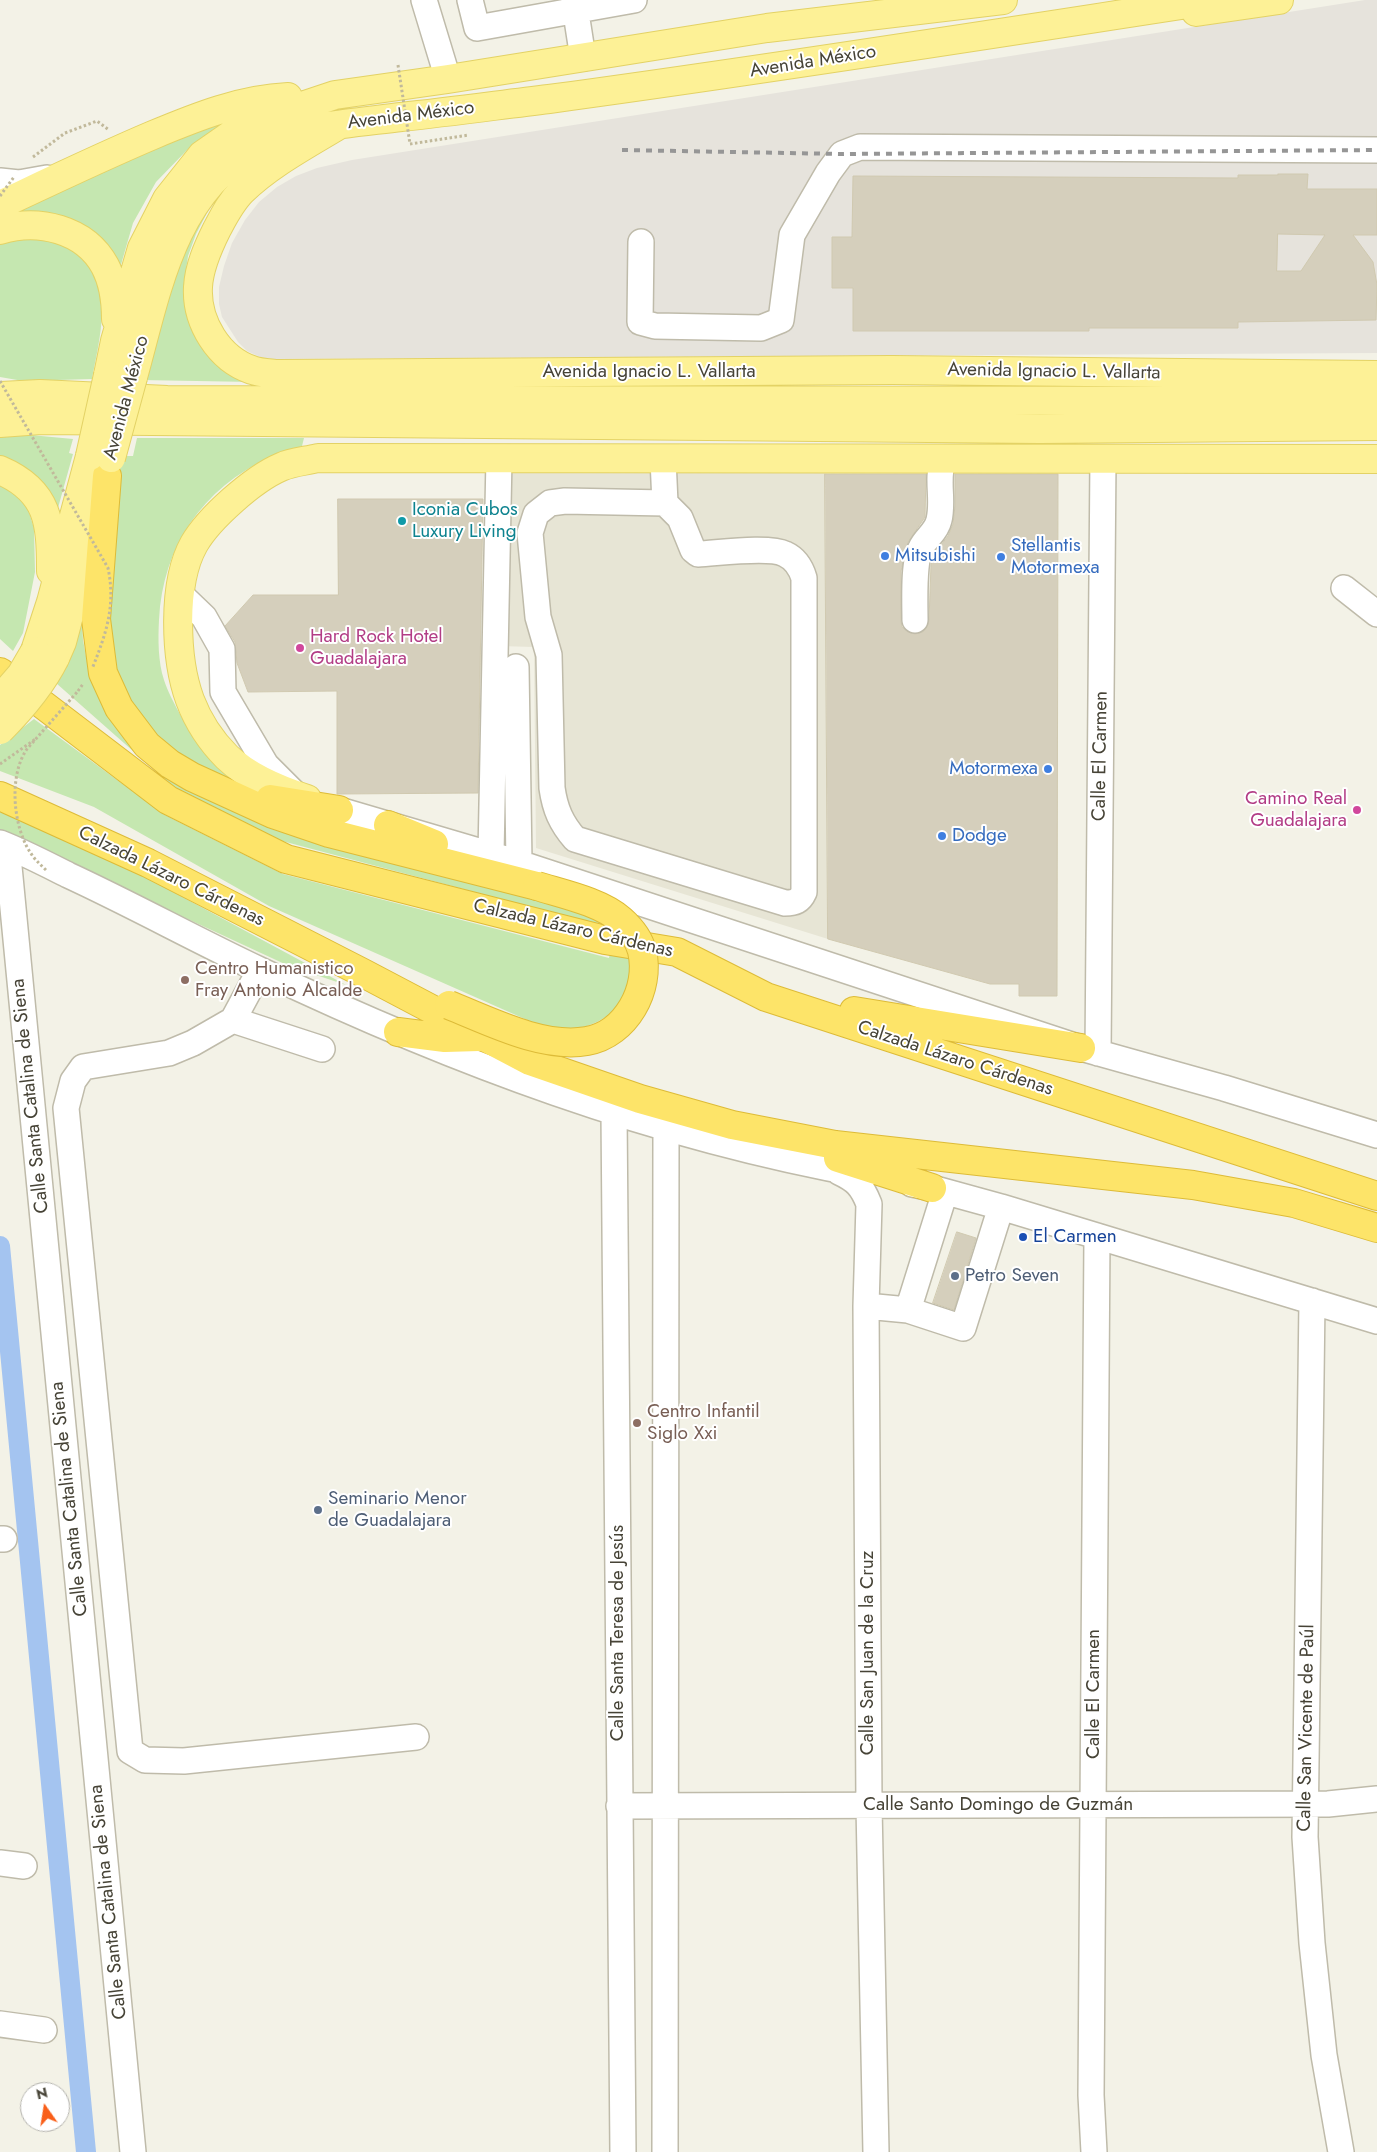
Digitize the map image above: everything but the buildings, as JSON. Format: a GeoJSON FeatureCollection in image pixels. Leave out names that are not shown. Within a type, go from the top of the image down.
{"type":"FeatureCollection","features":[{"type":"Feature","properties":{"kind":"highway"},"geometry":{"type":"LineString","coordinates":[[102,463],[96,619],[103,673],[119,708],[147,745],[170,764],[192,778],[273,814],[329,833],[537,886],[590,903],[619,919],[634,934],[642,950],[644,973],[639,995],[632,1009],[615,1030],[587,1041],[559,1042],[528,1036],[363,973]]}},
{"type":"Feature","properties":{"kind":"highway","name":"Calzada Lázaro Cárdenas"},"geometry":{"type":"LineString","coordinates":[[0,672],[168,800],[286,858],[605,940],[677,952],[766,997],[1377,1196]]}},
{"type":"Feature","properties":{"kind":"highway"},"geometry":{"type":"LineString","coordinates":[[192,778],[281,802],[339,810]]}},
{"type":"Feature","properties":{"kind":"highway","name":"Calzada Lázaro Cárdenas"},"geometry":{"type":"LineString","coordinates":[[0,796],[148,863],[530,1061],[640,1099],[732,1125],[835,1146],[1193,1186],[1294,1203],[1377,1228]]}},
{"type":"Feature","properties":{"kind":"highway"},"geometry":{"type":"LineString","coordinates":[[388,825],[537,886]]}},
{"type":"Feature","properties":{"kind":"highway"},"geometry":{"type":"LineString","coordinates":[[766,997],[1089,1051]]}},
{"type":"Feature","properties":{"kind":"highway"},"geometry":{"type":"LineString","coordinates":[[398,1032],[445,1038],[484,1037]]}},
{"type":"Feature","properties":{"kind":"highway"},"geometry":{"type":"LineString","coordinates":[[732,1125],[938,1190]]}},
{"type":"Feature","properties":{"kind":"main road"},"geometry":{"type":"LineString","coordinates":[[767,28],[885,0]]}},
{"type":"Feature","properties":{"kind":"main road","name":"Avenida México"},"geometry":{"type":"LineString","coordinates":[[120,376],[115,341],[142,248],[167,199],[202,155],[245,125],[335,95],[448,79],[767,28],[1003,0]]}},
{"type":"Feature","properties":{"kind":"main road","name":"Avenida México"},"geometry":{"type":"LineString","coordinates":[[0,698],[21,675],[45,654],[67,624],[120,376],[166,257],[188,213],[222,173],[255,148],[293,134],[339,125],[475,109],[771,69],[1214,0]]}},
{"type":"Feature","properties":{"kind":"main road"},"geometry":{"type":"LineString","coordinates":[[771,69],[936,51],[1280,0]]}},
{"type":"Feature","properties":{"kind":"main road"},"geometry":{"type":"LineString","coordinates":[[0,205],[130,144],[195,117],[266,98],[335,95]]}},
{"type":"Feature","properties":{"kind":"main road","name":"Avenida Ignacio L. Vallarta"},"geometry":{"type":"LineString","coordinates":[[339,125],[269,169],[241,192],[228,210],[205,256],[198,287],[200,312],[212,338],[230,358],[241,366],[253,371],[278,374],[892,370],[1377,375]]}},
{"type":"Feature","properties":{"kind":"main road"},"geometry":{"type":"LineString","coordinates":[[0,230],[14,225],[36,224],[61,228],[89,246],[105,266],[114,290],[115,341]]}},
{"type":"Feature","properties":{"kind":"main road"},"geometry":{"type":"LineString","coordinates":[[892,370],[1109,399]]}},
{"type":"Feature","properties":{"kind":"main road"},"geometry":{"type":"LineString","coordinates":[[0,382],[40,394]]}},
{"type":"Feature","properties":{"kind":"main road","name":"Avenida Ignacio L. Vallarta"},"geometry":{"type":"LineString","coordinates":[[0,396],[40,394],[167,400],[1377,400]]}},
{"type":"Feature","properties":{"kind":"main road"},"geometry":{"type":"LineString","coordinates":[[0,423],[41,420],[1040,429],[1377,426]]}},
{"type":"Feature","properties":{"kind":"main road"},"geometry":{"type":"LineString","coordinates":[[832,459],[1040,429]]}},
{"type":"Feature","properties":{"kind":"main road"},"geometry":{"type":"LineString","coordinates":[[1182,429],[1229,460]]}},
{"type":"Feature","properties":{"kind":"main road"},"geometry":{"type":"LineString","coordinates":[[339,810],[297,796],[255,778],[228,758],[206,732],[190,700],[180,660],[178,619],[181,582],[194,544],[220,512],[247,488],[281,467],[318,458],[1377,459]]}},
{"type":"Feature","properties":{"kind":"main road","name":"Avenida México"},"geometry":{"type":"LineString","coordinates":[[0,730],[17,713],[44,680],[51,602],[102,463]]}},
{"type":"Feature","properties":{"kind":"main road"},"geometry":{"type":"LineString","coordinates":[[0,470],[11,474],[33,492],[47,515],[51,556],[51,602]]}},
{"type":"Feature","properties":{"kind":"street"},"geometry":{"type":"LineString","coordinates":[[424,0],[448,79]]}},
{"type":"Feature","properties":{"kind":"street"},"geometry":{"type":"LineString","coordinates":[[470,0],[477,28],[575,5],[634,0]]}},
{"type":"Feature","properties":{"kind":"street"},"geometry":{"type":"LineString","coordinates":[[575,5],[583,58]]}},
{"type":"Feature","properties":{"kind":"street"},"geometry":{"type":"LineString","coordinates":[[641,242],[640,322],[655,326],[760,328],[781,320],[792,235],[828,173],[842,154],[860,147],[1377,150]]}},
{"type":"Feature","properties":{"kind":"street"},"geometry":{"type":"LineString","coordinates":[[11,176],[19,183],[60,176]]}},
{"type":"Feature","properties":{"kind":"street"},"geometry":{"type":"LineString","coordinates":[[491,854],[499,458]]}},
{"type":"Feature","properties":{"kind":"street","name":"Calle El Carmen"},"geometry":{"type":"LineString","coordinates":[[1089,1051],[1103,458]]}},
{"type":"Feature","properties":{"kind":"street"},"geometry":{"type":"LineString","coordinates":[[663,459],[665,502],[680,518],[692,550],[698,554],[776,551],[794,560],[801,569],[804,578],[804,892],[802,898],[794,903],[785,903],[575,839],[563,826],[554,806],[549,655],[538,617],[530,533],[536,514],[550,503],[564,501],[665,502]]}},
{"type":"Feature","properties":{"kind":"street"},"geometry":{"type":"LineString","coordinates":[[915,620],[917,556],[921,546],[933,536],[940,519],[939,472],[943,459]]}},
{"type":"Feature","properties":{"kind":"street"},"geometry":{"type":"LineString","coordinates":[[1344,588],[1377,614]]}},
{"type":"Feature","properties":{"kind":"street"},"geometry":{"type":"LineString","coordinates":[[180,594],[204,617],[222,649],[223,692],[266,765],[297,796]]}},
{"type":"Feature","properties":{"kind":"street"},"geometry":{"type":"LineString","coordinates":[[516,667],[518,863]]}},
{"type":"Feature","properties":{"kind":"street"},"geometry":{"type":"LineString","coordinates":[[339,810],[491,854],[1089,1051],[1224,1088],[1377,1135]]}},
{"type":"Feature","properties":{"kind":"street"},"geometry":{"type":"LineString","coordinates":[[3,845],[120,899],[260,970],[398,1032],[528,1084],[614,1113],[734,1147],[835,1170],[938,1190],[1000,1207],[1377,1321]]}},
{"type":"Feature","properties":{"kind":"street","name":"Calle Santa Catalina de Siena"},"geometry":{"type":"LineString","coordinates":[[3,845],[133,2152]]}},
{"type":"Feature","properties":{"kind":"street"},"geometry":{"type":"LineString","coordinates":[[260,970],[233,1020],[193,1043],[169,1053],[83,1067],[73,1081],[66,1108],[130,1751],[144,1760],[184,1761],[416,1737]]}},
{"type":"Feature","properties":{"kind":"street"},"geometry":{"type":"LineString","coordinates":[[233,1020],[322,1049]]}},
{"type":"Feature","properties":{"kind":"street","name":"Calle Santa Teresa de Jesús"},"geometry":{"type":"LineString","coordinates":[[614,1113],[623,2152]]}},
{"type":"Feature","properties":{"kind":"street"},"geometry":{"type":"LineString","coordinates":[[666,1127],[666,2152]]}},
{"type":"Feature","properties":{"kind":"street","name":"Calle San Juan de la Cruz"},"geometry":{"type":"LineString","coordinates":[[835,1170],[856,1180],[863,1189],[869,1204],[866,1306],[869,1806],[876,2152]]}},
{"type":"Feature","properties":{"kind":"street"},"geometry":{"type":"LineString","coordinates":[[908,1310],[938,1190]]}},
{"type":"Feature","properties":{"kind":"street"},"geometry":{"type":"LineString","coordinates":[[866,1306],[908,1310],[963,1328],[1000,1207]]}},
{"type":"Feature","properties":{"kind":"street","name":"Calle El Carmen"},"geometry":{"type":"LineString","coordinates":[[1094,2152],[1091,2095],[1097,1236]]}},
{"type":"Feature","properties":{"kind":"street","name":"Calle San Vicente de Paúl"},"geometry":{"type":"LineString","coordinates":[[1312,1301],[1305,1837],[1312,1944],[1324,2055],[1341,2152]]}},
{"type":"Feature","properties":{"kind":"street","name":"Calle Santo Domingo de Guzmán"},"geometry":{"type":"LineString","coordinates":[[619,1806],[1306,1804],[1377,1799]]}},
{"type":"Feature","properties":{"kind":"street"},"geometry":{"type":"LineString","coordinates":[[0,2024],[44,2030]]}},
{"type":"Feature","properties":{"kind":"path"},"geometry":{"type":"LineString","coordinates":[[398,64],[410,144]]}},
{"type":"Feature","properties":{"kind":"path"},"geometry":{"type":"LineString","coordinates":[[30,160],[65,133],[97,121],[130,144]]}},
{"type":"Feature","properties":{"kind":"path"},"geometry":{"type":"LineString","coordinates":[[0,196],[11,176]]}},
{"type":"Feature","properties":{"kind":"path"},"geometry":{"type":"LineString","coordinates":[[0,382],[108,568],[112,587],[110,610],[106,632],[92,669]]}},
{"type":"Feature","properties":{"kind":"path"},"geometry":{"type":"LineString","coordinates":[[46,870],[32,855],[18,826],[16,786],[23,755],[78,691]]}},
{"type":"Feature","properties":{"kind":"path"},"geometry":{"type":"LineString","coordinates":[[0,764],[37,738]]}},
{"type":"Feature","properties":{"kind":"shaded area"},"geometry":{"type":"Polygon","coordinates":[[[1365,0],[1377,0],[1377,353],[271,359],[260,357],[247,351],[238,342],[222,317],[219,304],[219,287],[232,243],[245,220],[259,202],[277,187],[296,176],[317,168],[352,160],[1365,0]]]}},
{"type":"Feature","properties":{"kind":"shaded area"},"geometry":{"type":"Polygon","coordinates":[[[825,471],[828,939],[536,848],[534,647],[499,646],[502,473],[825,471]]]}},
{"type":"Feature","properties":{"kind":"green space"},"geometry":{"type":"Polygon","coordinates":[[[266,106],[224,125],[191,146],[156,182],[133,223],[118,275],[51,214],[10,211],[131,151],[266,106]]]}},
{"type":"Feature","properties":{"kind":"green space"},"geometry":{"type":"Polygon","coordinates":[[[218,192],[196,234],[188,256],[184,285],[187,313],[253,382],[140,380],[172,261],[218,192]]]}},
{"type":"Feature","properties":{"kind":"green space"},"geometry":{"type":"Polygon","coordinates":[[[0,234],[63,236],[92,268],[98,281],[102,308],[100,338],[92,379],[23,381],[0,377],[0,234]]]}},
{"type":"Feature","properties":{"kind":"green space"},"geometry":{"type":"Polygon","coordinates":[[[20,434],[73,439],[69,453],[73,454],[56,515],[0,459],[0,436],[20,434]]]}},
{"type":"Feature","properties":{"kind":"green space"},"geometry":{"type":"Polygon","coordinates":[[[137,438],[304,438],[302,446],[274,455],[246,470],[206,503],[190,523],[178,544],[168,568],[162,593],[159,620],[159,650],[162,673],[167,688],[182,718],[205,752],[239,783],[194,765],[160,744],[133,712],[114,673],[105,618],[120,456],[133,456],[137,438]]]}},
{"type":"Feature","properties":{"kind":"green space"},"geometry":{"type":"Polygon","coordinates":[[[0,478],[26,503],[34,528],[35,572],[23,633],[13,651],[0,639],[0,478]]]}},
{"type":"Feature","properties":{"kind":"green space"},"geometry":{"type":"Polygon","coordinates":[[[81,607],[83,640],[88,667],[100,699],[166,767],[596,911],[628,940],[633,974],[616,1011],[597,1022],[577,1030],[552,1031],[269,906],[94,807],[0,771],[0,745],[34,719],[165,815],[283,874],[609,958],[614,929],[282,841],[176,789],[56,683],[81,607]]]}},
{"type":"Feature","properties":{"kind":"green space"},"geometry":{"type":"Polygon","coordinates":[[[0,812],[84,844],[346,985],[289,966],[0,832],[0,812]]]}},
{"type":"Feature","properties":{"kind":"waterway"},"geometry":{"type":"LineString","coordinates":[[0,1246],[86,2152]]}},
{"type":"Feature","properties":{"kind":"railway"},"geometry":{"type":"LineString","coordinates":[[622,150],[842,154],[1377,150]]}},
{"type":"Feature","properties":{"kind":"place","name":"Iconia Cubos Luxury Living"},"geometry":{"type":"Point","coordinates":[402,521]}},
{"type":"Feature","properties":{"kind":"place","name":"Mitsubishi"},"geometry":{"type":"Point","coordinates":[885,556]}},
{"type":"Feature","properties":{"kind":"place","name":"Stellantis Motormexa"},"geometry":{"type":"Point","coordinates":[1001,557]}},
{"type":"Feature","properties":{"kind":"place","name":"Hard Rock Hotel Guadalajara"},"geometry":{"type":"Point","coordinates":[300,648]}},
{"type":"Feature","properties":{"kind":"place","name":"Motormexa"},"geometry":{"type":"Point","coordinates":[1048,769]}},
{"type":"Feature","properties":{"kind":"place","name":"Camino Real Guadalajara"},"geometry":{"type":"Point","coordinates":[1357,810]}},
{"type":"Feature","properties":{"kind":"place","name":"Dodge"},"geometry":{"type":"Point","coordinates":[942,836]}},
{"type":"Feature","properties":{"kind":"place","name":"Centro Humanistico Fray Antonio Alcalde"},"geometry":{"type":"Point","coordinates":[185,980]}},
{"type":"Feature","properties":{"kind":"place","name":"El Carmen"},"geometry":{"type":"Point","coordinates":[1023,1237]}},
{"type":"Feature","properties":{"kind":"place","name":"Petro Seven"},"geometry":{"type":"Point","coordinates":[955,1276]}},
{"type":"Feature","properties":{"kind":"place","name":"Centro Infantil Siglo Xxi"},"geometry":{"type":"Point","coordinates":[637,1423]}},
{"type":"Feature","properties":{"kind":"place","name":"Seminario Menor de Guadalajara"},"geometry":{"type":"Point","coordinates":[318,1510]}}]}
